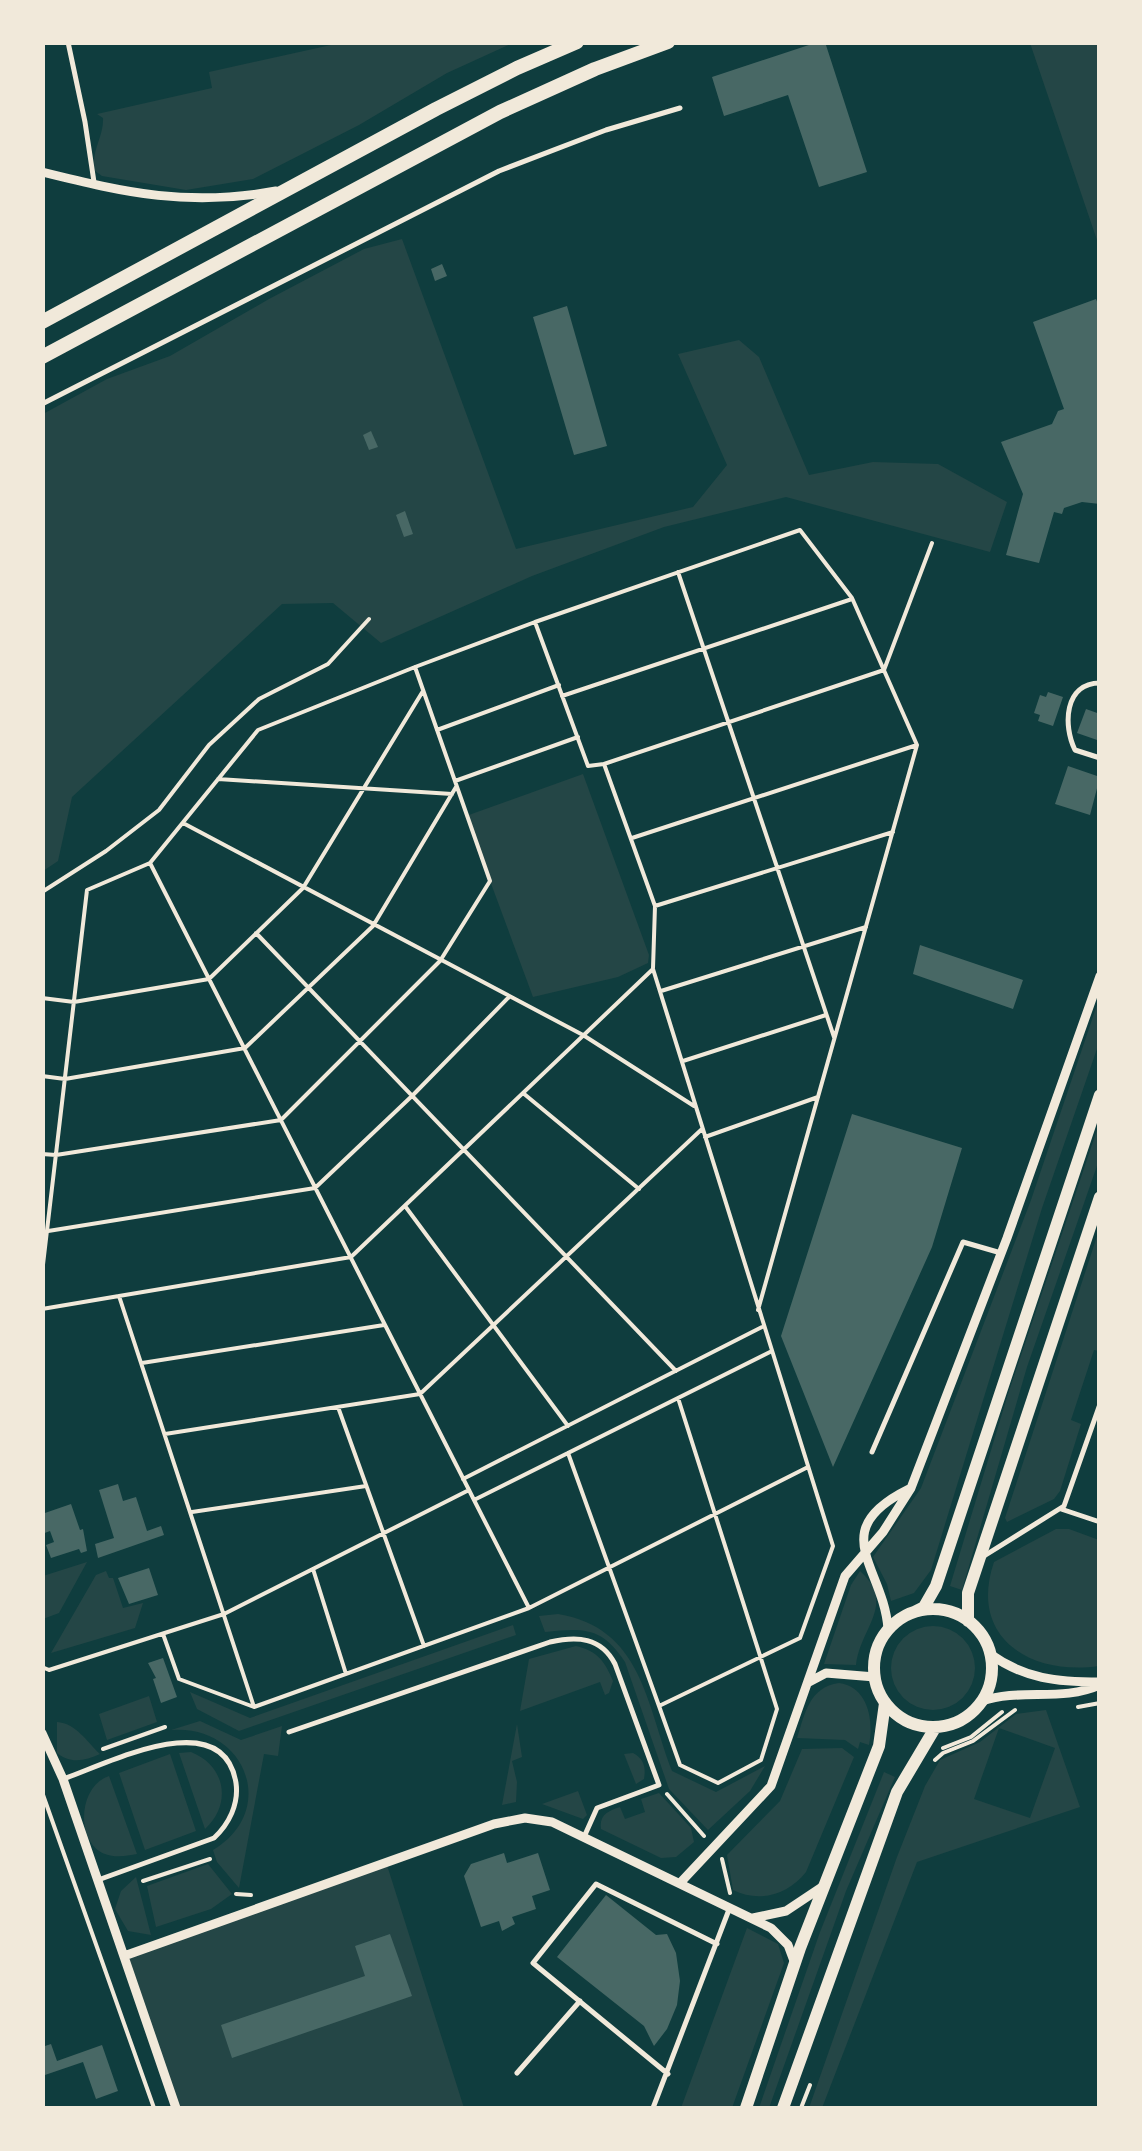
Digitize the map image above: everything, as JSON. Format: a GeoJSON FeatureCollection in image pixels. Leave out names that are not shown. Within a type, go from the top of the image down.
{"type":"FeatureCollection","features":[{"type":"Feature","properties":{"kind":"main road"},"geometry":{"type":"LineString","coordinates":[[42,322],[501,76],[577,42]]}},
{"type":"Feature","properties":{"kind":"main road"},"geometry":{"type":"LineString","coordinates":[[42,357],[500,112],[595,69],[668,42]]}},
{"type":"Feature","properties":{"kind":"main road"},"geometry":{"type":"LineString","coordinates":[[914,1612],[936,1609],[968,1621],[982,1635],[990,1654],[991,1678],[982,1701],[962,1720],[935,1728],[902,1719],[885,1703],[874,1677],[875,1656],[888,1629],[914,1612],[924,1607],[936,1586],[1100,1095]]}},
{"type":"Feature","properties":{"kind":"main road"},"geometry":{"type":"LineString","coordinates":[[968,1621],[968,1593],[1100,1198]]}},
{"type":"Feature","properties":{"kind":"main road"},"geometry":{"type":"LineString","coordinates":[[746,2108],[824,1885],[879,1746],[885,1703]]}},
{"type":"Feature","properties":{"kind":"main road"},"geometry":{"type":"LineString","coordinates":[[783,2108],[881,1835],[910,1768],[935,1728]]}},
{"type":"Feature","properties":{"kind":"street"},"geometry":{"type":"LineString","coordinates":[[42,172],[182,200],[248,196],[293,188]]}},
{"type":"Feature","properties":{"kind":"street"},"geometry":{"type":"LineString","coordinates":[[681,1882],[770,1786],[845,1576],[883,1532],[911,1488],[1002,1254],[1100,976]]}},
{"type":"Feature","properties":{"kind":"street"},"geometry":{"type":"LineString","coordinates":[[888,1629],[880,1585],[862,1552],[863,1539],[874,1515],[911,1488]]}},
{"type":"Feature","properties":{"kind":"street"},"geometry":{"type":"LineString","coordinates":[[990,1654],[1030,1677],[1052,1682],[1100,1683]]}},
{"type":"Feature","properties":{"kind":"street"},"geometry":{"type":"LineString","coordinates":[[809,1682],[826,1673],[874,1677]]}},
{"type":"Feature","properties":{"kind":"street"},"geometry":{"type":"LineString","coordinates":[[982,1701],[996,1696],[1070,1694],[1100,1683]]}},
{"type":"Feature","properties":{"kind":"street"},"geometry":{"type":"LineString","coordinates":[[42,1733],[62,1779],[176,2108]]}},
{"type":"Feature","properties":{"kind":"street"},"geometry":{"type":"LineString","coordinates":[[124,1956],[513,1819],[552,1822],[730,1906],[781,1936],[795,1964]]}},
{"type":"Feature","properties":{"kind":"street"},"geometry":{"type":"LineString","coordinates":[[752,1918],[786,1911],[824,1885]]}},
{"type":"Feature","properties":{"kind":"lane"},"geometry":{"type":"LineString","coordinates":[[68,42],[86,122],[94,184]]}},
{"type":"Feature","properties":{"kind":"lane"},"geometry":{"type":"LineString","coordinates":[[42,404],[499,171],[606,130],[680,108]]}},
{"type":"Feature","properties":{"kind":"lane"},"geometry":{"type":"LineString","coordinates":[[1100,682],[1088,682],[1076,691],[1066,734],[1075,750],[1100,758]]}},
{"type":"Feature","properties":{"kind":"lane"},"geometry":{"type":"LineString","coordinates":[[872,1452],[962,1242],[1002,1254]]}},
{"type":"Feature","properties":{"kind":"lane"},"geometry":{"type":"LineString","coordinates":[[978,1561],[992,1548],[1061,1509],[1069,1498],[1100,1404]]}},
{"type":"Feature","properties":{"kind":"lane"},"geometry":{"type":"LineString","coordinates":[[1089,1436],[1100,1440]]}},
{"type":"Feature","properties":{"kind":"lane"},"geometry":{"type":"LineString","coordinates":[[1061,1509],[1100,1522]]}},
{"type":"Feature","properties":{"kind":"lane"},"geometry":{"type":"LineString","coordinates":[[289,1732],[550,1642],[583,1638],[603,1647],[615,1664],[659,1784],[597,1808],[584,1837]]}},
{"type":"Feature","properties":{"kind":"lane"},"geometry":{"type":"LineString","coordinates":[[62,1779],[186,1740],[208,1745],[220,1753],[236,1780],[234,1808],[223,1830],[214,1838],[98,1880]]}},
{"type":"Feature","properties":{"kind":"lane"},"geometry":{"type":"LineString","coordinates":[[668,2074],[533,1963],[596,1884],[716,1944]]}},
{"type":"Feature","properties":{"kind":"lane"},"geometry":{"type":"LineString","coordinates":[[654,2108],[730,1906]]}},
{"type":"Feature","properties":{"kind":"lane"},"geometry":{"type":"LineString","coordinates":[[517,2073],[580,2001]]}},
{"type":"Feature","properties":{"kind":"path"},"geometry":{"type":"LineString","coordinates":[[42,1273],[87,890],[150,863],[258,730],[414,666],[800,530],[852,598],[917,744],[758,1310]]}},
{"type":"Feature","properties":{"kind":"path"},"geometry":{"type":"LineString","coordinates":[[884,670],[932,543]]}},
{"type":"Feature","properties":{"kind":"path"},"geometry":{"type":"LineString","coordinates":[[678,572],[834,1040]]}},
{"type":"Feature","properties":{"kind":"path"},"geometry":{"type":"LineString","coordinates":[[562,696],[852,598]]}},
{"type":"Feature","properties":{"kind":"path"},"geometry":{"type":"LineString","coordinates":[[42,892],[106,851],[159,810],[209,744],[246,710],[259,699],[328,664],[369,619]]}},
{"type":"Feature","properties":{"kind":"path"},"geometry":{"type":"LineString","coordinates":[[535,622],[588,766],[604,764],[884,670]]}},
{"type":"Feature","properties":{"kind":"path"},"geometry":{"type":"LineString","coordinates":[[42,1154],[281,1120],[440,962],[490,881],[414,666]]}},
{"type":"Feature","properties":{"kind":"path"},"geometry":{"type":"LineString","coordinates":[[437,730],[558,686]]}},
{"type":"Feature","properties":{"kind":"path"},"geometry":{"type":"LineString","coordinates":[[42,998],[74,1002],[210,979],[303,888],[423,690]]}},
{"type":"Feature","properties":{"kind":"path"},"geometry":{"type":"LineString","coordinates":[[455,784],[578,738]]}},
{"type":"Feature","properties":{"kind":"path"},"geometry":{"type":"LineString","coordinates":[[631,839],[917,744]]}},
{"type":"Feature","properties":{"kind":"path"},"geometry":{"type":"LineString","coordinates":[[604,764],[656,906],[653,969],[833,1546],[800,1638],[660,1706]]}},
{"type":"Feature","properties":{"kind":"path"},"geometry":{"type":"LineString","coordinates":[[218,779],[452,794]]}},
{"type":"Feature","properties":{"kind":"path"},"geometry":{"type":"LineString","coordinates":[[42,1076],[65,1078],[244,1048],[373,926],[455,784]]}},
{"type":"Feature","properties":{"kind":"path"},"geometry":{"type":"LineString","coordinates":[[183,822],[583,1035],[696,1107]]}},
{"type":"Feature","properties":{"kind":"path"},"geometry":{"type":"LineString","coordinates":[[656,906],[893,832]]}},
{"type":"Feature","properties":{"kind":"path"},"geometry":{"type":"LineString","coordinates":[[150,863],[529,1608]]}},
{"type":"Feature","properties":{"kind":"path"},"geometry":{"type":"LineString","coordinates":[[660,991],[866,927]]}},
{"type":"Feature","properties":{"kind":"path"},"geometry":{"type":"LineString","coordinates":[[256,933],[676,1371]]}},
{"type":"Feature","properties":{"kind":"path"},"geometry":{"type":"LineString","coordinates":[[42,1309],[351,1257],[653,969]]}},
{"type":"Feature","properties":{"kind":"path"},"geometry":{"type":"LineString","coordinates":[[45,1232],[315,1188],[509,997]]}},
{"type":"Feature","properties":{"kind":"path"},"geometry":{"type":"LineString","coordinates":[[682,1062],[826,1015]]}},
{"type":"Feature","properties":{"kind":"path"},"geometry":{"type":"LineString","coordinates":[[522,1093],[639,1189]]}},
{"type":"Feature","properties":{"kind":"path"},"geometry":{"type":"LineString","coordinates":[[705,1137],[818,1097]]}},
{"type":"Feature","properties":{"kind":"path"},"geometry":{"type":"LineString","coordinates":[[165,1434],[420,1394],[702,1129]]}},
{"type":"Feature","properties":{"kind":"path"},"geometry":{"type":"LineString","coordinates":[[405,1206],[568,1426]]}},
{"type":"Feature","properties":{"kind":"path"},"geometry":{"type":"LineString","coordinates":[[120,1296],[254,1706]]}},
{"type":"Feature","properties":{"kind":"path"},"geometry":{"type":"LineString","coordinates":[[142,1364],[385,1325]]}},
{"type":"Feature","properties":{"kind":"path"},"geometry":{"type":"LineString","coordinates":[[463,1479],[763,1326]]}},
{"type":"Feature","properties":{"kind":"path"},"geometry":{"type":"LineString","coordinates":[[474,1500],[772,1352]]}},
{"type":"Feature","properties":{"kind":"path"},"geometry":{"type":"LineString","coordinates":[[568,1454],[680,1765],[718,1783],[761,1760],[777,1709],[678,1398]]}},
{"type":"Feature","properties":{"kind":"path"},"geometry":{"type":"LineString","coordinates":[[338,1407],[424,1646]]}},
{"type":"Feature","properties":{"kind":"path"},"geometry":{"type":"LineString","coordinates":[[163,1634],[179,1678],[254,1706],[529,1608],[808,1467]]}},
{"type":"Feature","properties":{"kind":"path"},"geometry":{"type":"LineString","coordinates":[[190,1512],[366,1486]]}},
{"type":"Feature","properties":{"kind":"path"},"geometry":{"type":"LineString","coordinates":[[42,1668],[48,1670],[224,1614],[469,1490]]}},
{"type":"Feature","properties":{"kind":"path"},"geometry":{"type":"LineString","coordinates":[[314,1569],[346,1674]]}},
{"type":"Feature","properties":{"kind":"path"},"geometry":{"type":"LineString","coordinates":[[1070,1706],[1100,1700]]}},
{"type":"Feature","properties":{"kind":"path"},"geometry":{"type":"LineString","coordinates":[[910,1768],[922,1772],[942,1748],[971,1737],[1000,1713],[1018,1705]]}},
{"type":"Feature","properties":{"kind":"path"},"geometry":{"type":"LineString","coordinates":[[932,1763],[942,1753],[988,1731],[1012,1710],[1028,1706]]}},
{"type":"Feature","properties":{"kind":"path"},"geometry":{"type":"LineString","coordinates":[[103,1748],[165,1727]]}},
{"type":"Feature","properties":{"kind":"path"},"geometry":{"type":"LineString","coordinates":[[659,1784],[704,1836]]}},
{"type":"Feature","properties":{"kind":"path"},"geometry":{"type":"LineString","coordinates":[[42,1792],[154,2108]]}},
{"type":"Feature","properties":{"kind":"path"},"geometry":{"type":"LineString","coordinates":[[722,1855],[728,1892],[743,1900]]}},
{"type":"Feature","properties":{"kind":"path"},"geometry":{"type":"LineString","coordinates":[[144,1881],[210,1859]]}},
{"type":"Feature","properties":{"kind":"path"},"geometry":{"type":"LineString","coordinates":[[236,1894],[260,1893]]}},
{"type":"Feature","properties":{"kind":"shaded area"},"geometry":{"type":"Polygon","coordinates":[[[340,43],[513,43],[447,73],[359,125],[253,179],[186,190],[102,176],[95,171],[94,157],[103,118],[97,114],[212,88],[209,72],[340,43]]]}},
{"type":"Feature","properties":{"kind":"shaded area"},"geometry":{"type":"Polygon","coordinates":[[[1030,43],[1099,43],[1099,246],[1030,43]]]}},
{"type":"Feature","properties":{"kind":"shaded area"},"geometry":{"type":"Polygon","coordinates":[[[402,239],[516,549],[693,507],[727,465],[678,354],[739,340],[759,357],[809,475],[873,462],[938,464],[1007,502],[990,552],[786,497],[664,527],[532,576],[381,643],[333,603],[282,604],[72,797],[58,861],[43,871],[43,414],[107,379],[170,356],[364,249],[402,239]]]}},
{"type":"Feature","properties":{"kind":"shaded area"},"geometry":{"type":"Polygon","coordinates":[[[583,774],[649,955],[648,963],[618,977],[533,997],[466,816],[583,774]]]}},
{"type":"Feature","properties":{"kind":"shaded area"},"geometry":{"type":"Polygon","coordinates":[[[1099,999],[1099,1043],[1042,1208],[931,1570],[914,1593],[891,1601],[873,1557],[921,1488],[1031,1200],[1099,999]]]}},
{"type":"Feature","properties":{"kind":"shaded area"},"geometry":{"type":"Polygon","coordinates":[[[1099,1124],[1099,1160],[1027,1367],[962,1590],[950,1586],[1008,1394],[1099,1124]]]}},
{"type":"Feature","properties":{"kind":"shaded area"},"geometry":{"type":"Polygon","coordinates":[[[1099,1230],[1099,1351],[1094,1350],[1071,1420],[1081,1424],[1060,1491],[1054,1499],[1007,1522],[1005,1518],[1099,1230]]]}},
{"type":"Feature","properties":{"kind":"shaded area"},"geometry":{"type":"Polygon","coordinates":[[[1056,1529],[1069,1529],[1099,1540],[1099,1666],[1074,1668],[1029,1658],[998,1631],[990,1612],[988,1589],[994,1562],[1056,1529]]]}},
{"type":"Feature","properties":{"kind":"shaded area"},"geometry":{"type":"Polygon","coordinates":[[[87,1562],[59,1613],[43,1619],[43,1576],[87,1562]]]}},
{"type":"Feature","properties":{"kind":"shaded area"},"geometry":{"type":"Polygon","coordinates":[[[106,1571],[113,1578],[123,1608],[143,1603],[135,1628],[51,1653],[96,1575],[106,1571]]]}},
{"type":"Feature","properties":{"kind":"shaded area"},"geometry":{"type":"Polygon","coordinates":[[[860,1571],[871,1583],[876,1605],[856,1665],[824,1664],[851,1585],[860,1571]]]}},
{"type":"Feature","properties":{"kind":"shaded area"},"geometry":{"type":"Polygon","coordinates":[[[558,1614],[586,1622],[608,1635],[624,1652],[647,1695],[672,1771],[716,1792],[765,1766],[750,1791],[708,1830],[669,1789],[625,1662],[617,1650],[591,1632],[545,1632],[539,1616],[558,1614]]]}},
{"type":"Feature","properties":{"kind":"shaded area"},"geometry":{"type":"Polygon","coordinates":[[[513,1625],[516,1635],[239,1731],[197,1709],[190,1692],[250,1718],[513,1625]]]}},
{"type":"Feature","properties":{"kind":"shaded area"},"geometry":{"type":"Polygon","coordinates":[[[925,1626],[941,1626],[957,1633],[968,1644],[975,1668],[972,1684],[963,1698],[941,1710],[925,1710],[909,1703],[898,1692],[891,1676],[891,1660],[898,1644],[909,1633],[925,1626]]]}},
{"type":"Feature","properties":{"kind":"shaded area"},"geometry":{"type":"Polygon","coordinates":[[[576,1646],[595,1654],[604,1663],[613,1681],[609,1693],[605,1695],[600,1682],[520,1711],[529,1659],[576,1646]]]}},
{"type":"Feature","properties":{"kind":"shaded area"},"geometry":{"type":"Polygon","coordinates":[[[839,1683],[857,1691],[867,1706],[871,1725],[869,1745],[860,1742],[858,1749],[845,1740],[797,1738],[815,1696],[839,1683]]]}},
{"type":"Feature","properties":{"kind":"shaded area"},"geometry":{"type":"Polygon","coordinates":[[[149,1696],[157,1722],[107,1740],[99,1714],[149,1696]]]}},
{"type":"Feature","properties":{"kind":"shaded area"},"geometry":{"type":"Polygon","coordinates":[[[1046,1710],[1080,1807],[917,1862],[822,2108],[809,2108],[925,1786],[940,1760],[980,1742],[1016,1714],[1046,1710]],[[999,1728],[974,1799],[1030,1818],[1055,1748],[999,1728]]]}},
{"type":"Feature","properties":{"kind":"shaded area"},"geometry":{"type":"Polygon","coordinates":[[[200,1721],[241,1740],[282,1726],[278,1756],[264,1754],[239,1888],[217,1862],[213,1850],[233,1833],[245,1814],[245,1773],[235,1755],[218,1741],[197,1732],[171,1730],[200,1721]]]}},
{"type":"Feature","properties":{"kind":"shaded area"},"geometry":{"type":"Polygon","coordinates":[[[57,1722],[76,1729],[100,1754],[78,1760],[57,1753],[57,1722]]]}},
{"type":"Feature","properties":{"kind":"shaded area"},"geometry":{"type":"Polygon","coordinates":[[[517,1724],[522,1757],[512,1761],[516,1802],[502,1805],[517,1724]]]}},
{"type":"Feature","properties":{"kind":"shaded area"},"geometry":{"type":"Polygon","coordinates":[[[842,1748],[854,1757],[806,1872],[791,1886],[772,1895],[753,1896],[733,1890],[727,1855],[780,1801],[802,1749],[842,1748]]]}},
{"type":"Feature","properties":{"kind":"shaded area"},"geometry":{"type":"Polygon","coordinates":[[[191,1752],[212,1766],[221,1786],[219,1808],[205,1829],[179,1753],[191,1752]]]}},
{"type":"Feature","properties":{"kind":"shaded area"},"geometry":{"type":"Polygon","coordinates":[[[633,1753],[642,1761],[645,1771],[644,1779],[636,1784],[624,1754],[633,1753]]]}},
{"type":"Feature","properties":{"kind":"shaded area"},"geometry":{"type":"Polygon","coordinates":[[[170,1754],[196,1831],[145,1850],[119,1773],[170,1754]]]}},
{"type":"Feature","properties":{"kind":"shaded area"},"geometry":{"type":"Polygon","coordinates":[[[884,1772],[895,1777],[846,1891],[769,2108],[759,2108],[820,1932],[884,1772]]]}},
{"type":"Feature","properties":{"kind":"shaded area"},"geometry":{"type":"Polygon","coordinates":[[[109,1776],[137,1854],[105,1854],[95,1848],[85,1827],[86,1802],[91,1791],[109,1776]]]}},
{"type":"Feature","properties":{"kind":"shaded area"},"geometry":{"type":"Polygon","coordinates":[[[578,1791],[587,1815],[583,1819],[542,1804],[578,1791]]]}},
{"type":"Feature","properties":{"kind":"shaded area"},"geometry":{"type":"Polygon","coordinates":[[[659,1793],[691,1828],[694,1842],[676,1857],[661,1858],[601,1829],[601,1820],[608,1812],[620,1807],[625,1819],[645,1812],[641,1799],[659,1793]]]}},
{"type":"Feature","properties":{"kind":"shaded area"},"geometry":{"type":"Polygon","coordinates":[[[386,1862],[464,2108],[177,2108],[124,1956],[386,1862]]]}},
{"type":"Feature","properties":{"kind":"shaded area"},"geometry":{"type":"Polygon","coordinates":[[[208,1864],[232,1894],[211,1909],[156,1927],[147,1886],[208,1864]]]}},
{"type":"Feature","properties":{"kind":"shaded area"},"geometry":{"type":"Polygon","coordinates":[[[136,1877],[151,1935],[128,1931],[115,1909],[121,1891],[136,1877]]]}},
{"type":"Feature","properties":{"kind":"shaded area"},"geometry":{"type":"Polygon","coordinates":[[[747,1928],[778,1944],[784,1963],[732,2108],[681,2108],[747,1928]]]}},
{"type":"Feature","properties":{"kind":"building"},"geometry":{"type":"Polygon","coordinates":[[[825,42],[867,172],[819,187],[788,95],[724,116],[712,77],[825,42]]]}},
{"type":"Feature","properties":{"kind":"building"},"geometry":{"type":"Polygon","coordinates":[[[442,264],[447,276],[435,281],[431,269],[442,264]]]}},
{"type":"Feature","properties":{"kind":"building"},"geometry":{"type":"Polygon","coordinates":[[[1096,299],[1100,309],[1100,504],[1082,502],[1064,508],[1062,514],[1054,512],[1039,563],[1006,555],[1023,494],[1001,442],[1052,424],[1058,411],[1064,409],[1033,322],[1096,299]]]}},
{"type":"Feature","properties":{"kind":"building"},"geometry":{"type":"Polygon","coordinates":[[[567,306],[607,446],[574,455],[533,317],[567,306]]]}},
{"type":"Feature","properties":{"kind":"building"},"geometry":{"type":"Polygon","coordinates":[[[371,431],[378,447],[369,450],[363,435],[371,431]]]}},
{"type":"Feature","properties":{"kind":"building"},"geometry":{"type":"Polygon","coordinates":[[[405,511],[413,534],[404,537],[396,515],[405,511]]]}},
{"type":"Feature","properties":{"kind":"building"},"geometry":{"type":"Polygon","coordinates":[[[1048,692],[1063,697],[1053,726],[1038,721],[1040,715],[1034,713],[1040,695],[1046,697],[1048,692]]]}},
{"type":"Feature","properties":{"kind":"building"},"geometry":{"type":"Polygon","coordinates":[[[1086,709],[1100,714],[1100,741],[1077,733],[1086,709]]]}},
{"type":"Feature","properties":{"kind":"building"},"geometry":{"type":"Polygon","coordinates":[[[1068,766],[1100,777],[1090,815],[1055,804],[1068,766]]]}},
{"type":"Feature","properties":{"kind":"building"},"geometry":{"type":"Polygon","coordinates":[[[920,945],[1023,980],[1013,1009],[913,974],[920,945]]]}},
{"type":"Feature","properties":{"kind":"building"},"geometry":{"type":"Polygon","coordinates":[[[852,1114],[962,1148],[932,1247],[833,1467],[781,1336],[852,1114]]]}},
{"type":"Feature","properties":{"kind":"building"},"geometry":{"type":"Polygon","coordinates":[[[118,1484],[123,1501],[136,1497],[147,1531],[161,1526],[164,1535],[98,1558],[95,1544],[114,1538],[99,1490],[118,1484]]]}},
{"type":"Feature","properties":{"kind":"building"},"geometry":{"type":"Polygon","coordinates":[[[71,1504],[80,1530],[83,1529],[87,1551],[81,1553],[79,1549],[51,1558],[46,1545],[54,1542],[50,1531],[42,1534],[42,1514],[71,1504]]]}},
{"type":"Feature","properties":{"kind":"building"},"geometry":{"type":"Polygon","coordinates":[[[149,1568],[158,1595],[129,1604],[118,1578],[149,1568]]]}},
{"type":"Feature","properties":{"kind":"building"},"geometry":{"type":"Polygon","coordinates":[[[163,1658],[177,1697],[161,1703],[148,1663],[163,1658]]]}},
{"type":"Feature","properties":{"kind":"building"},"geometry":{"type":"Polygon","coordinates":[[[504,1853],[507,1863],[538,1853],[550,1890],[532,1896],[536,1909],[512,1917],[515,1924],[502,1931],[499,1921],[481,1927],[464,1876],[471,1864],[504,1853]]]}},
{"type":"Feature","properties":{"kind":"building"},"geometry":{"type":"Polygon","coordinates":[[[606,1895],[656,1935],[667,1934],[676,1953],[680,1981],[677,2005],[667,2029],[654,2046],[644,2026],[557,1957],[606,1895]]]}},
{"type":"Feature","properties":{"kind":"building"},"geometry":{"type":"Polygon","coordinates":[[[390,1934],[412,1996],[232,2058],[221,2025],[365,1976],[355,1946],[390,1934]]]}},
{"type":"Feature","properties":{"kind":"building"},"geometry":{"type":"Polygon","coordinates":[[[51,2044],[57,2061],[102,2045],[118,2091],[96,2099],[83,2062],[42,2076],[42,2047],[51,2044]]]}}]}
